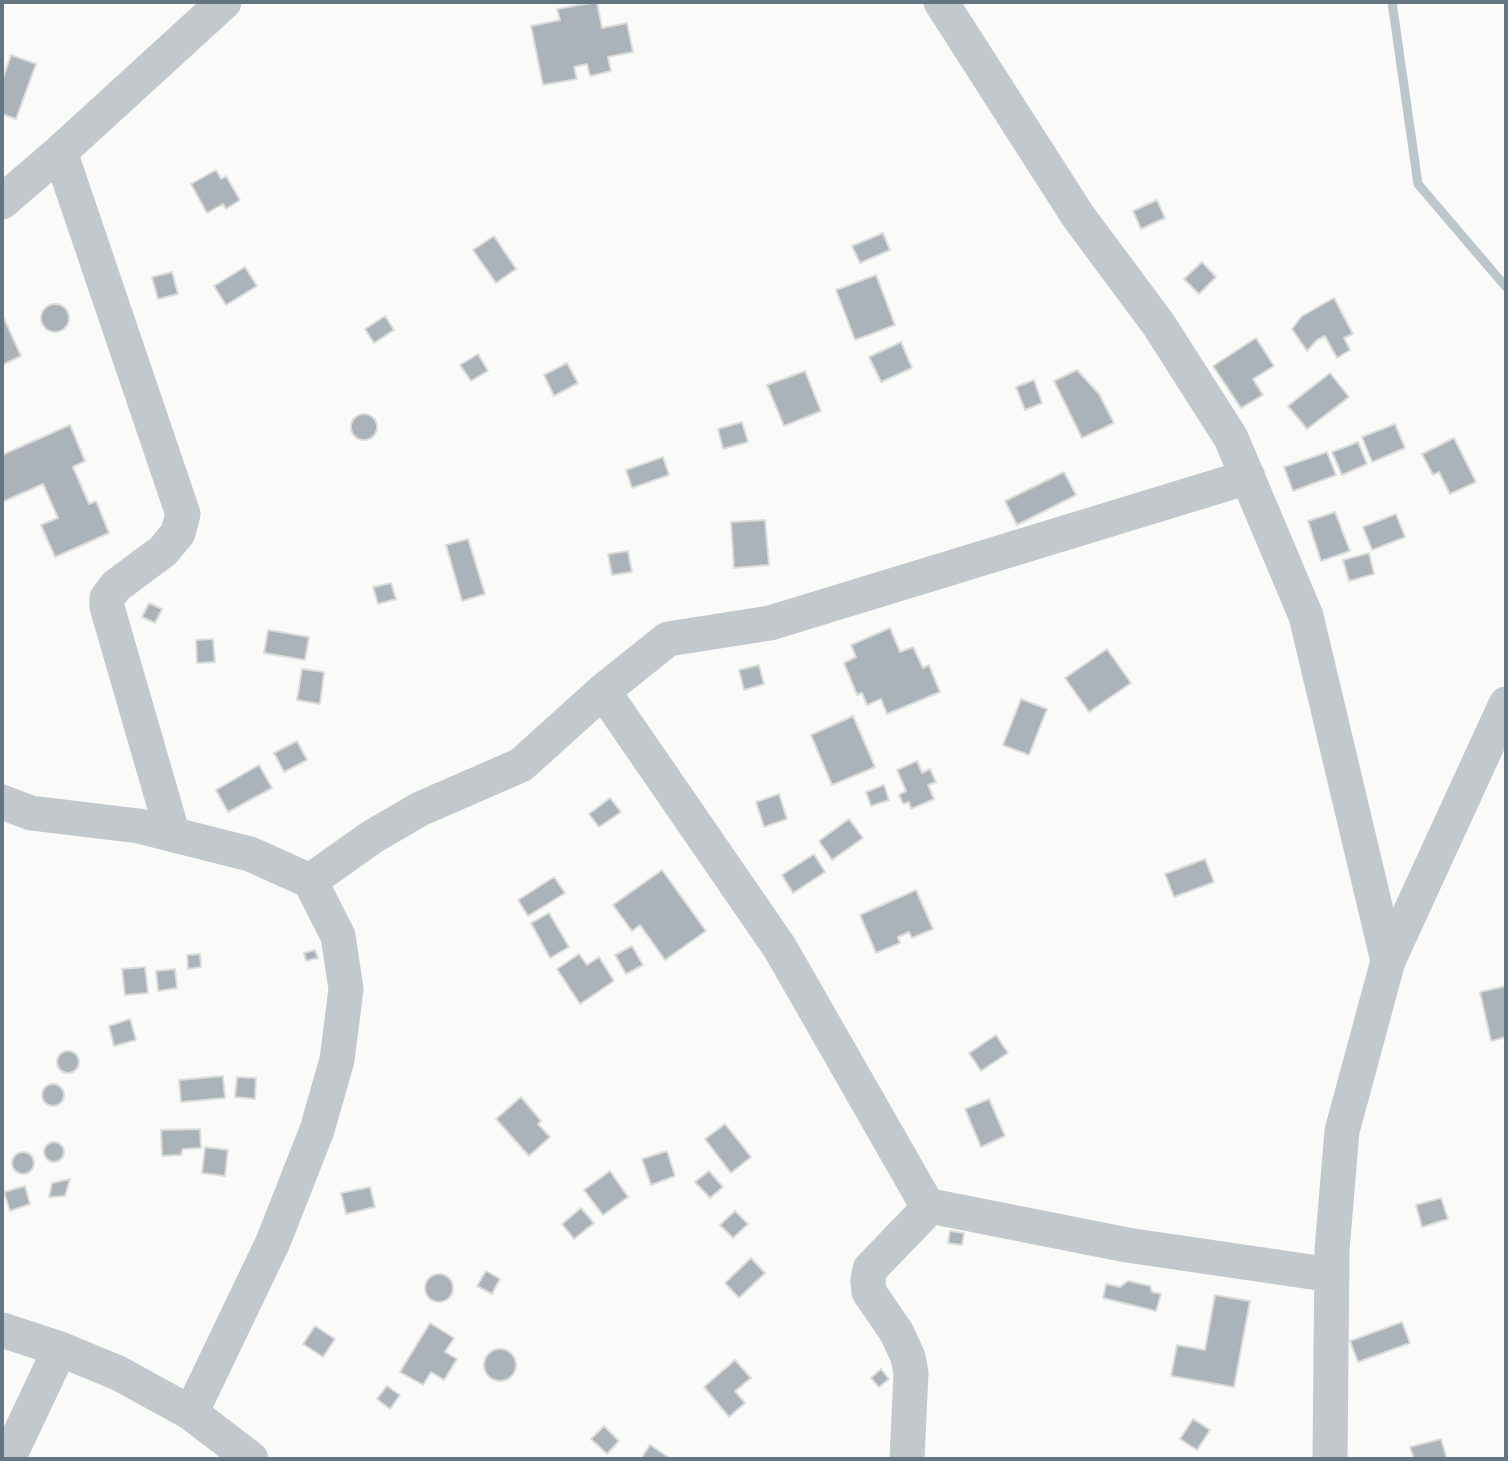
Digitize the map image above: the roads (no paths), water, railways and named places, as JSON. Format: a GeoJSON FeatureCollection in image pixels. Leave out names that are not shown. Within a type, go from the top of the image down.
{"type":"FeatureCollection","features":[{"type":"Feature","properties":{"kind":"street"},"geometry":{"type":"LineString","coordinates":[[2,202],[61,152],[224,2]]}},
{"type":"Feature","properties":{"kind":"street"},"geometry":{"type":"LineString","coordinates":[[941,2],[1078,216],[1166,336],[1231,438],[1306,616],[1388,961]]}},
{"type":"Feature","properties":{"kind":"street"},"geometry":{"type":"LineString","coordinates":[[61,152],[183,514],[178,533],[163,551],[116,586],[107,598],[107,607],[173,835]]}},
{"type":"Feature","properties":{"kind":"street"},"geometry":{"type":"LineString","coordinates":[[310,881],[372,837],[421,809],[521,765],[603,691],[668,639],[770,623],[1248,477]]}},
{"type":"Feature","properties":{"kind":"street"},"geometry":{"type":"LineString","coordinates":[[603,691],[780,948],[923,1198],[925,1205],[922,1215],[870,1269],[867,1280],[869,1292],[897,1333],[908,1357],[911,1373],[907,1459]]}},
{"type":"Feature","properties":{"kind":"street"},"geometry":{"type":"LineString","coordinates":[[1331,1459],[1332,1275],[1342,1131],[1388,961],[1506,704]]}},
{"type":"Feature","properties":{"kind":"street"},"geometry":{"type":"LineString","coordinates":[[2,802],[31,813],[139,826],[250,854],[310,881],[338,936],[346,989],[337,1060],[317,1130],[273,1242],[191,1413]]}},
{"type":"Feature","properties":{"kind":"street"},"geometry":{"type":"LineString","coordinates":[[925,1205],[1127,1245],[1332,1275]]}},
{"type":"Feature","properties":{"kind":"street"},"geometry":{"type":"LineString","coordinates":[[2,1330],[61,1349],[118,1373],[191,1413],[251,1459]]}},
{"type":"Feature","properties":{"kind":"street"},"geometry":{"type":"LineString","coordinates":[[8,1459],[61,1349]]}},
{"type":"Feature","properties":{"kind":"waterway"},"geometry":{"type":"LineString","coordinates":[[1392,2],[1418,184],[1506,287]]}}]}
